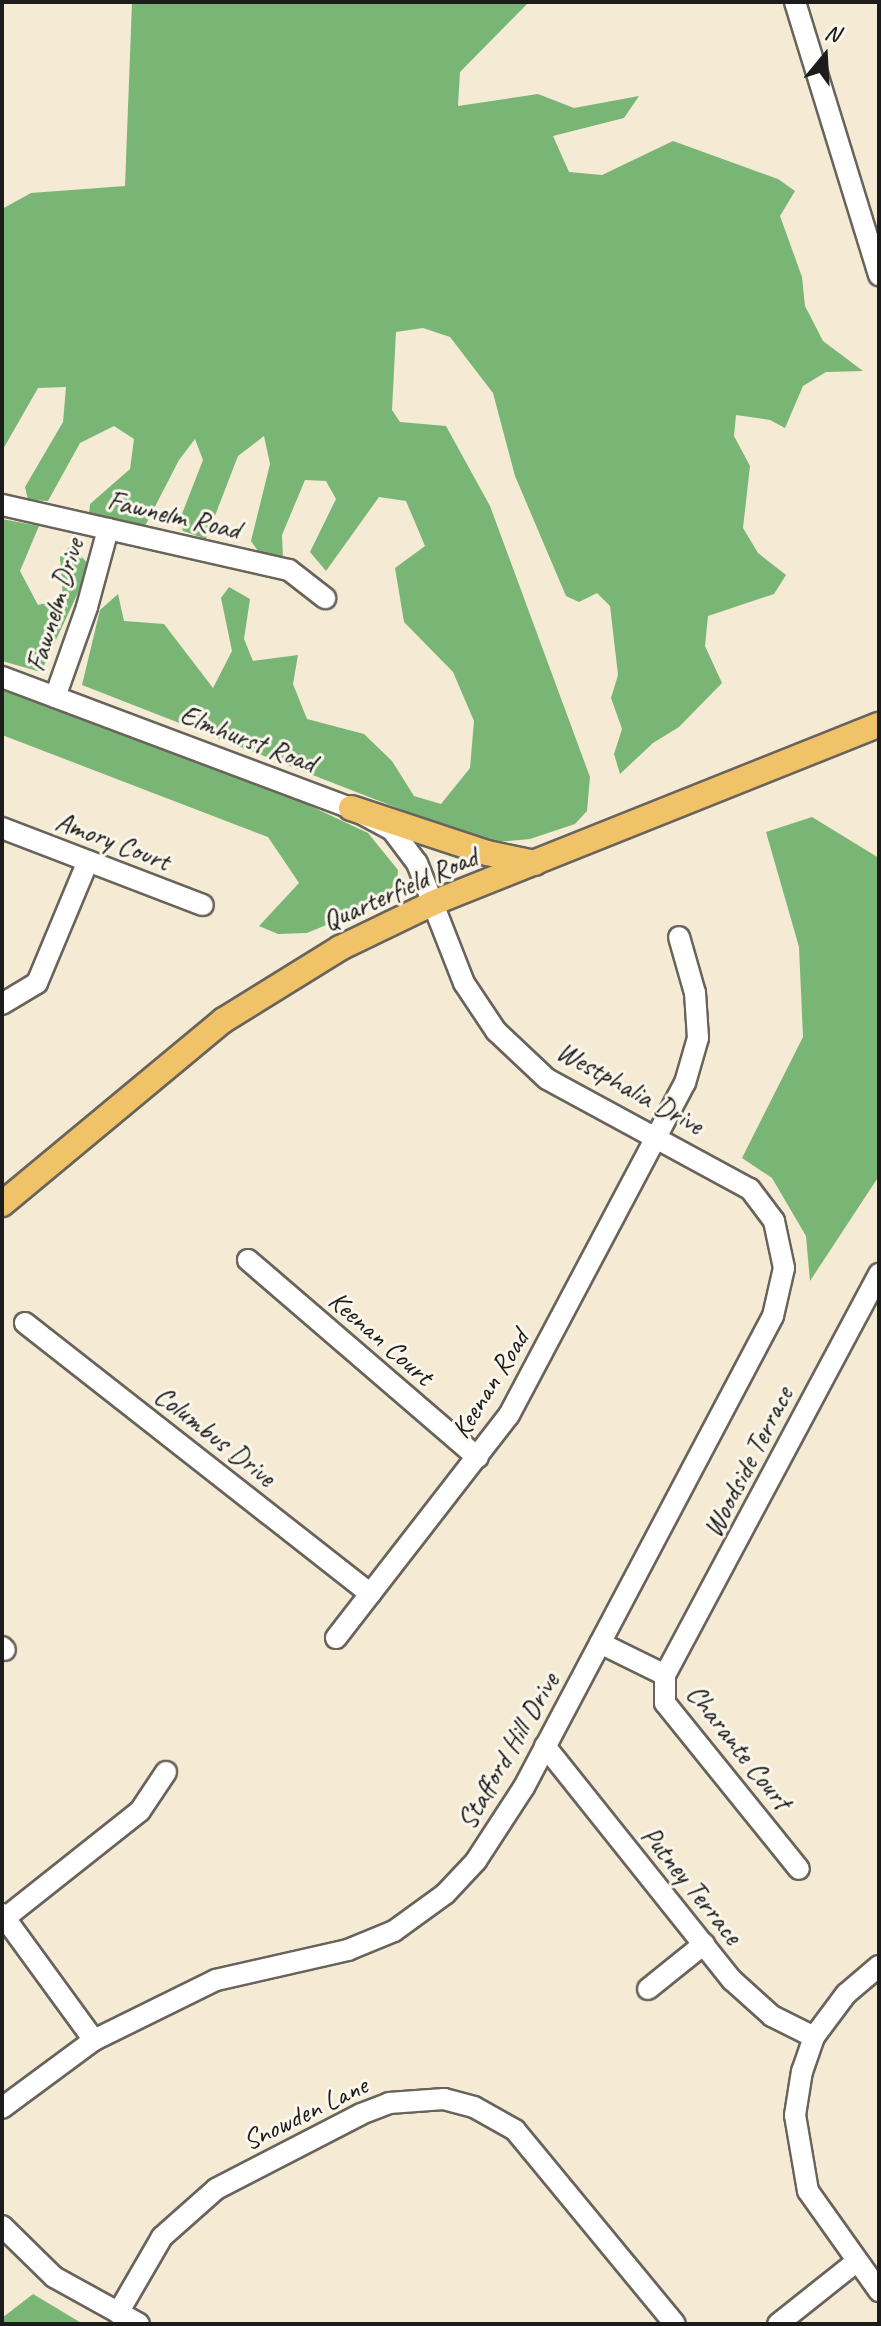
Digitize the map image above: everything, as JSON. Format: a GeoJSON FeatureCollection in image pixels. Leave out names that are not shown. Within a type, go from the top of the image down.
{"type":"FeatureCollection","features":[{"type":"Feature","properties":{"kind":"main road","name":"Quarterfield Road"},"geometry":{"type":"LineString","coordinates":[[2,1204],[234,1013],[340,948],[433,903],[879,725]]}},
{"type":"Feature","properties":{"kind":"main road"},"geometry":{"type":"LineString","coordinates":[[351,808],[487,853],[535,863]]}},
{"type":"Feature","properties":{"kind":"street"},"geometry":{"type":"LineString","coordinates":[[795,2],[879,275]]}},
{"type":"Feature","properties":{"kind":"street","name":"Fawnelm Road"},"geometry":{"type":"LineString","coordinates":[[2,505],[289,570],[325,598]]}},
{"type":"Feature","properties":{"kind":"street","name":"Fawnelm Drive"},"geometry":{"type":"LineString","coordinates":[[55,697],[108,529]]}},
{"type":"Feature","properties":{"kind":"street","name":"Elmhurst Road"},"geometry":{"type":"LineString","coordinates":[[2,677],[351,808],[392,830],[407,846],[433,903]]}},
{"type":"Feature","properties":{"kind":"street","name":"Amory Court"},"geometry":{"type":"LineString","coordinates":[[2,828],[203,905]]}},
{"type":"Feature","properties":{"kind":"street"},"geometry":{"type":"LineString","coordinates":[[2,1004],[37,983],[88,861]]}},
{"type":"Feature","properties":{"kind":"street","name":"Westphalia Drive"},"geometry":{"type":"LineString","coordinates":[[433,903],[464,983],[511,1047],[547,1079],[731,1175],[750,1189],[774,1221]]}},
{"type":"Feature","properties":{"kind":"street","name":"Keenan Road"},"geometry":{"type":"LineString","coordinates":[[336,1638],[478,1458],[528,1383],[685,1083],[698,1038],[695,993],[679,937]]}},
{"type":"Feature","properties":{"kind":"street","name":"Stafford Hill Drive"},"geometry":{"type":"LineString","coordinates":[[2,2108],[94,2040],[216,1980],[348,1950],[416,1918],[476,1861],[502,1827],[773,1316],[784,1268],[774,1221]]}},
{"type":"Feature","properties":{"kind":"street","name":"Keenan Court"},"geometry":{"type":"LineString","coordinates":[[248,1260],[478,1458]]}},
{"type":"Feature","properties":{"kind":"street","name":"Woodside Terrace"},"geometry":{"type":"LineString","coordinates":[[665,1675],[879,1274]]}},
{"type":"Feature","properties":{"kind":"street","name":"Columbus Drive"},"geometry":{"type":"LineString","coordinates":[[25,1323],[371,1594]]}},
{"type":"Feature","properties":{"kind":"street","name":"Charante Court"},"geometry":{"type":"LineString","coordinates":[[600,1643],[665,1675],[665,1703],[799,1869]]}},
{"type":"Feature","properties":{"kind":"street","name":"Putney Terrace"},"geometry":{"type":"LineString","coordinates":[[545,1746],[750,2000],[814,2037]]}},
{"type":"Feature","properties":{"kind":"street"},"geometry":{"type":"LineString","coordinates":[[94,2040],[4,1916],[140,1811],[166,1772]]}},
{"type":"Feature","properties":{"kind":"street"},"geometry":{"type":"LineString","coordinates":[[648,1989],[704,1944]]}},
{"type":"Feature","properties":{"kind":"street"},"geometry":{"type":"LineString","coordinates":[[879,1966],[846,1994],[814,2037],[797,2091],[800,2166],[819,2214],[879,2291]]}},
{"type":"Feature","properties":{"kind":"street","name":"Snowden Lane"},"geometry":{"type":"LineString","coordinates":[[118,2313],[162,2237],[216,2189],[361,2114],[389,2103],[444,2099],[474,2107],[515,2130],[675,2324]]}},
{"type":"Feature","properties":{"kind":"street"},"geometry":{"type":"LineString","coordinates":[[2,2226],[54,2277],[139,2324]]}},
{"type":"Feature","properties":{"kind":"street"},"geometry":{"type":"LineString","coordinates":[[778,2324],[856,2262]]}},
{"type":"Feature","properties":{"kind":"green space"},"geometry":{"type":"Polygon","coordinates":[[[132,2],[529,2],[460,72],[458,106],[538,94],[574,108],[639,96],[624,118],[553,136],[569,172],[602,175],[673,141],[778,179],[795,191],[780,216],[802,277],[805,306],[823,341],[863,371],[826,372],[803,386],[785,428],[770,420],[736,415],[734,436],[750,466],[743,528],[758,553],[786,575],[774,594],[708,616],[705,646],[722,683],[679,727],[653,743],[620,774],[614,754],[622,729],[611,698],[618,675],[610,606],[597,593],[579,602],[566,596],[515,476],[493,393],[450,337],[423,328],[396,332],[392,410],[400,422],[446,426],[490,506],[590,777],[587,811],[575,824],[530,839],[487,843],[82,685],[100,610],[118,594],[124,621],[164,624],[213,688],[232,651],[221,598],[229,587],[250,599],[244,639],[253,661],[298,655],[293,684],[307,719],[364,734],[392,761],[414,796],[441,804],[470,768],[474,721],[453,672],[404,622],[395,568],[425,546],[406,501],[379,497],[326,571],[310,552],[336,499],[326,481],[305,480],[282,535],[283,558],[260,554],[251,541],[270,464],[264,436],[238,456],[206,539],[183,531],[180,519],[203,460],[195,439],[179,460],[145,526],[89,514],[90,504],[130,469],[134,439],[114,426],[80,443],[48,501],[28,500],[25,487],[63,422],[66,387],[38,388],[2,451],[2,209],[31,193],[125,186],[132,2]]]}},
{"type":"Feature","properties":{"kind":"green space"},"geometry":{"type":"Polygon","coordinates":[[[2,519],[39,526],[20,571],[38,605],[63,599],[60,557],[72,544],[90,567],[41,672],[2,661],[2,519]]]}},
{"type":"Feature","properties":{"kind":"green space"},"geometry":{"type":"Polygon","coordinates":[[[2,684],[274,789],[368,833],[398,870],[397,883],[372,906],[307,933],[278,934],[259,926],[299,883],[268,837],[2,735],[2,684]]]}},
{"type":"Feature","properties":{"kind":"green space"},"geometry":{"type":"Polygon","coordinates":[[[812,817],[879,858],[879,1176],[810,1281],[806,1236],[772,1178],[742,1158],[803,1037],[799,947],[766,832],[812,817]]]}},
{"type":"Feature","properties":{"kind":"green space"},"geometry":{"type":"Polygon","coordinates":[[[33,2294],[83,2324],[2,2324],[2,2318],[33,2294]]]}}]}
